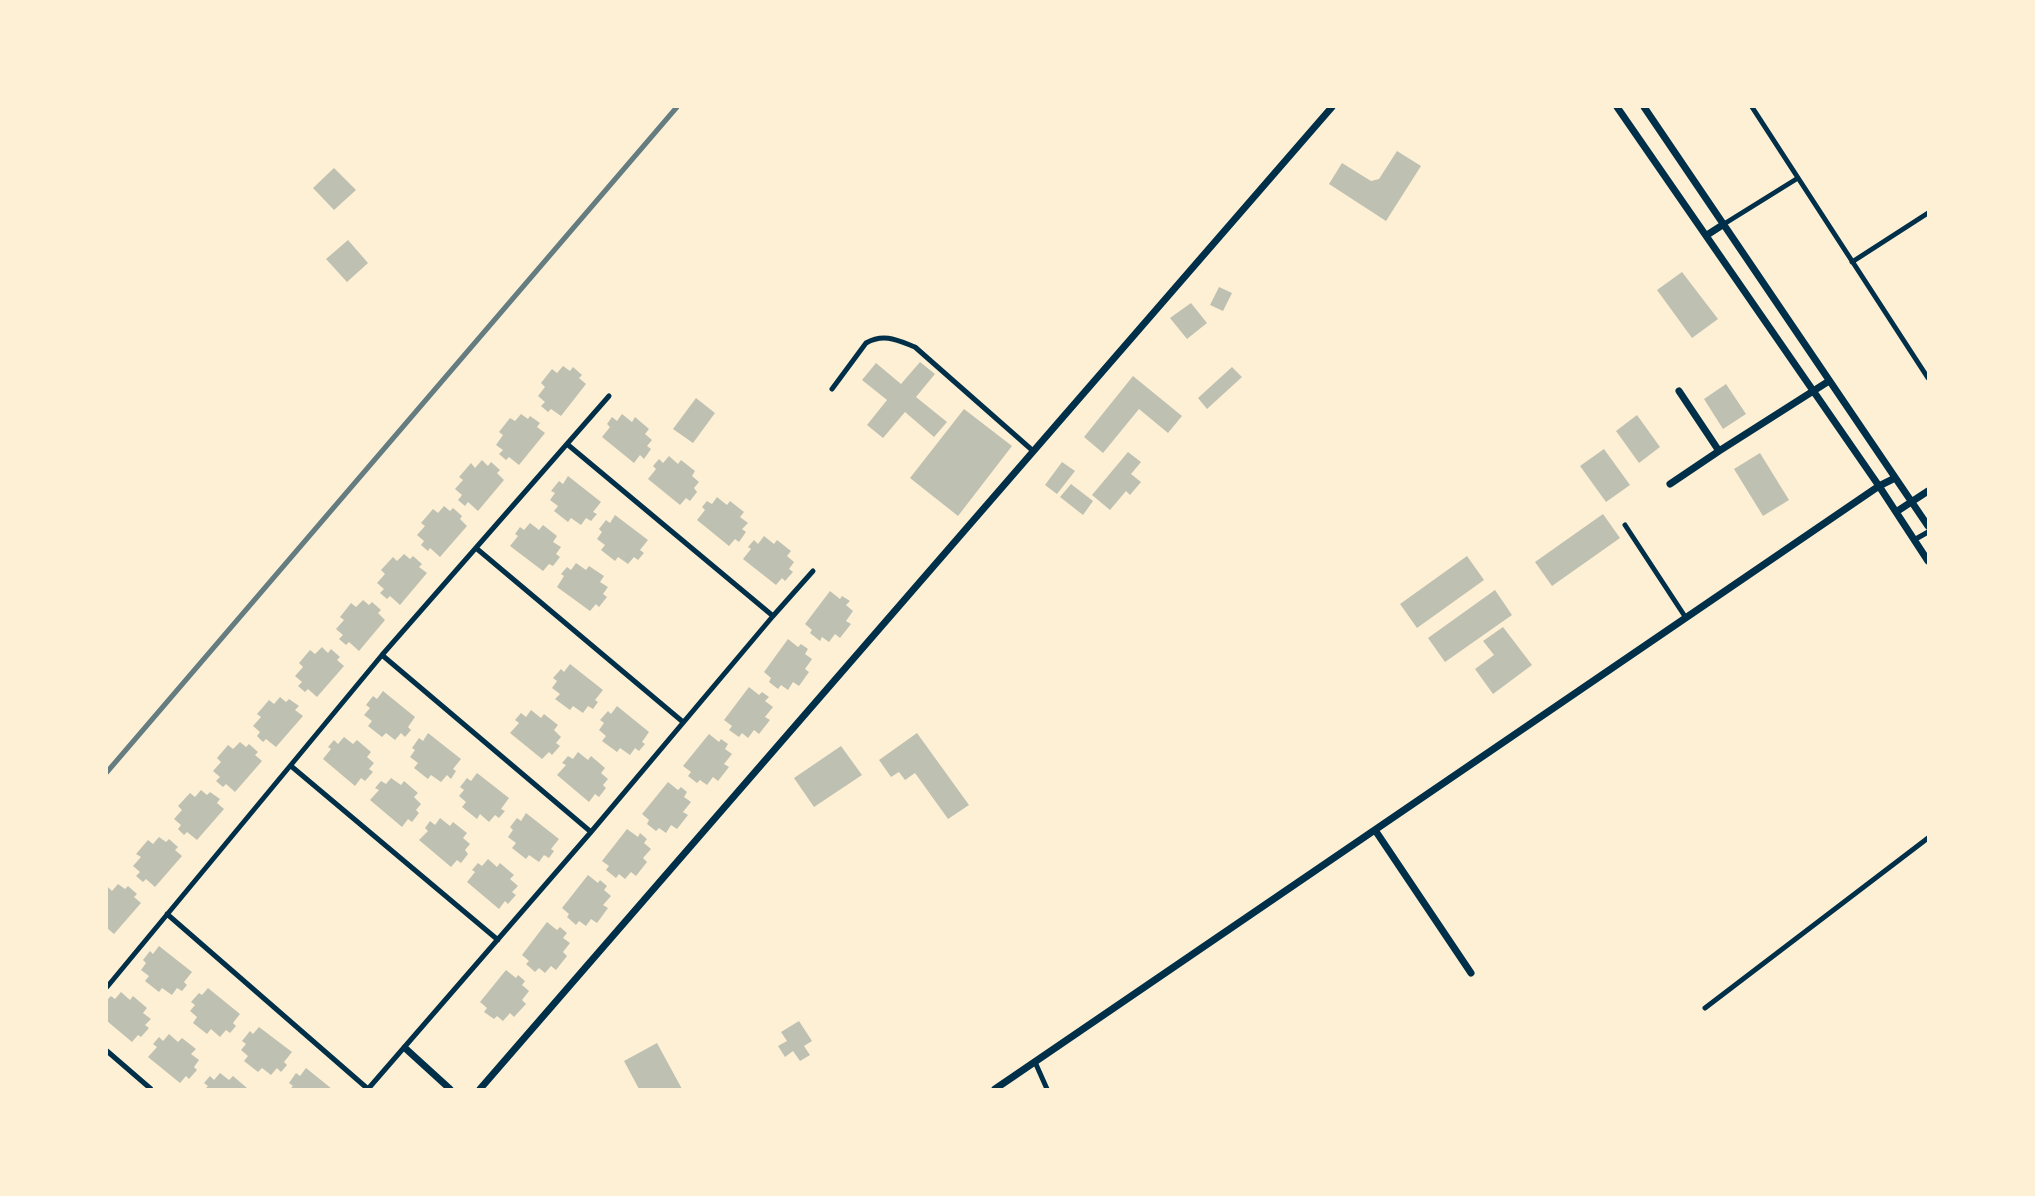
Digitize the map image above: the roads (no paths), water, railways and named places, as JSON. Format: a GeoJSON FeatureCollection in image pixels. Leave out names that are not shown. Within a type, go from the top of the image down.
{"type":"FeatureCollection","features":[{"type":"Feature","properties":{"kind":"street"},"geometry":{"type":"LineString","coordinates":[[480,1089],[1332,107]]}},
{"type":"Feature","properties":{"kind":"street"},"geometry":{"type":"LineString","coordinates":[[1617,107],[1928,561]]}},
{"type":"Feature","properties":{"kind":"street"},"geometry":{"type":"LineString","coordinates":[[1644,107],[1928,526]]}},
{"type":"Feature","properties":{"kind":"street"},"geometry":{"type":"LineString","coordinates":[[1707,235],[1724,224]]}},
{"type":"Feature","properties":{"kind":"street"},"geometry":{"type":"LineString","coordinates":[[1670,484],[1829,381]]}},
{"type":"Feature","properties":{"kind":"street"},"geometry":{"type":"LineString","coordinates":[[1679,391],[1719,451]]}},
{"type":"Feature","properties":{"kind":"street"},"geometry":{"type":"LineString","coordinates":[[995,1089],[1879,486],[1895,478]]}},
{"type":"Feature","properties":{"kind":"street"},"geometry":{"type":"LineString","coordinates":[[1896,512],[1928,491]]}},
{"type":"Feature","properties":{"kind":"street"},"geometry":{"type":"LineString","coordinates":[[1375,830],[1471,973]]}},
{"type":"Feature","properties":{"kind":"street"},"geometry":{"type":"LineString","coordinates":[[405,1048],[450,1089]]}},
{"type":"Feature","properties":{"kind":"lane"},"geometry":{"type":"LineString","coordinates":[[1752,107],[1928,378]]}},
{"type":"Feature","properties":{"kind":"lane"},"geometry":{"type":"LineString","coordinates":[[1724,224],[1798,178]]}},
{"type":"Feature","properties":{"kind":"lane"},"geometry":{"type":"LineString","coordinates":[[1853,262],[1928,213]]}},
{"type":"Feature","properties":{"kind":"lane"},"geometry":{"type":"LineString","coordinates":[[832,389],[866,344],[874,339],[891,337],[915,347],[1032,450]]}},
{"type":"Feature","properties":{"kind":"lane"},"geometry":{"type":"LineString","coordinates":[[107,987],[382,655],[608,396]]}},
{"type":"Feature","properties":{"kind":"lane"},"geometry":{"type":"LineString","coordinates":[[567,444],[773,616]]}},
{"type":"Feature","properties":{"kind":"lane"},"geometry":{"type":"LineString","coordinates":[[1625,525],[1686,618]]}},
{"type":"Feature","properties":{"kind":"lane"},"geometry":{"type":"LineString","coordinates":[[1914,540],[1928,532]]}},
{"type":"Feature","properties":{"kind":"lane"},"geometry":{"type":"LineString","coordinates":[[475,548],[683,722]]}},
{"type":"Feature","properties":{"kind":"lane"},"geometry":{"type":"LineString","coordinates":[[167,914],[368,1089],[813,571]]}},
{"type":"Feature","properties":{"kind":"lane"},"geometry":{"type":"LineString","coordinates":[[382,655],[591,832]]}},
{"type":"Feature","properties":{"kind":"lane"},"geometry":{"type":"LineString","coordinates":[[291,766],[498,940]]}},
{"type":"Feature","properties":{"kind":"lane"},"geometry":{"type":"LineString","coordinates":[[1705,1008],[1928,838]]}},
{"type":"Feature","properties":{"kind":"lane"},"geometry":{"type":"LineString","coordinates":[[107,1051],[151,1089]]}},
{"type":"Feature","properties":{"kind":"lane"},"geometry":{"type":"LineString","coordinates":[[1035,1062],[1047,1089]]}},
{"type":"Feature","properties":{"kind":"railway"},"geometry":{"type":"LineString","coordinates":[[107,772],[677,107]]}}]}
